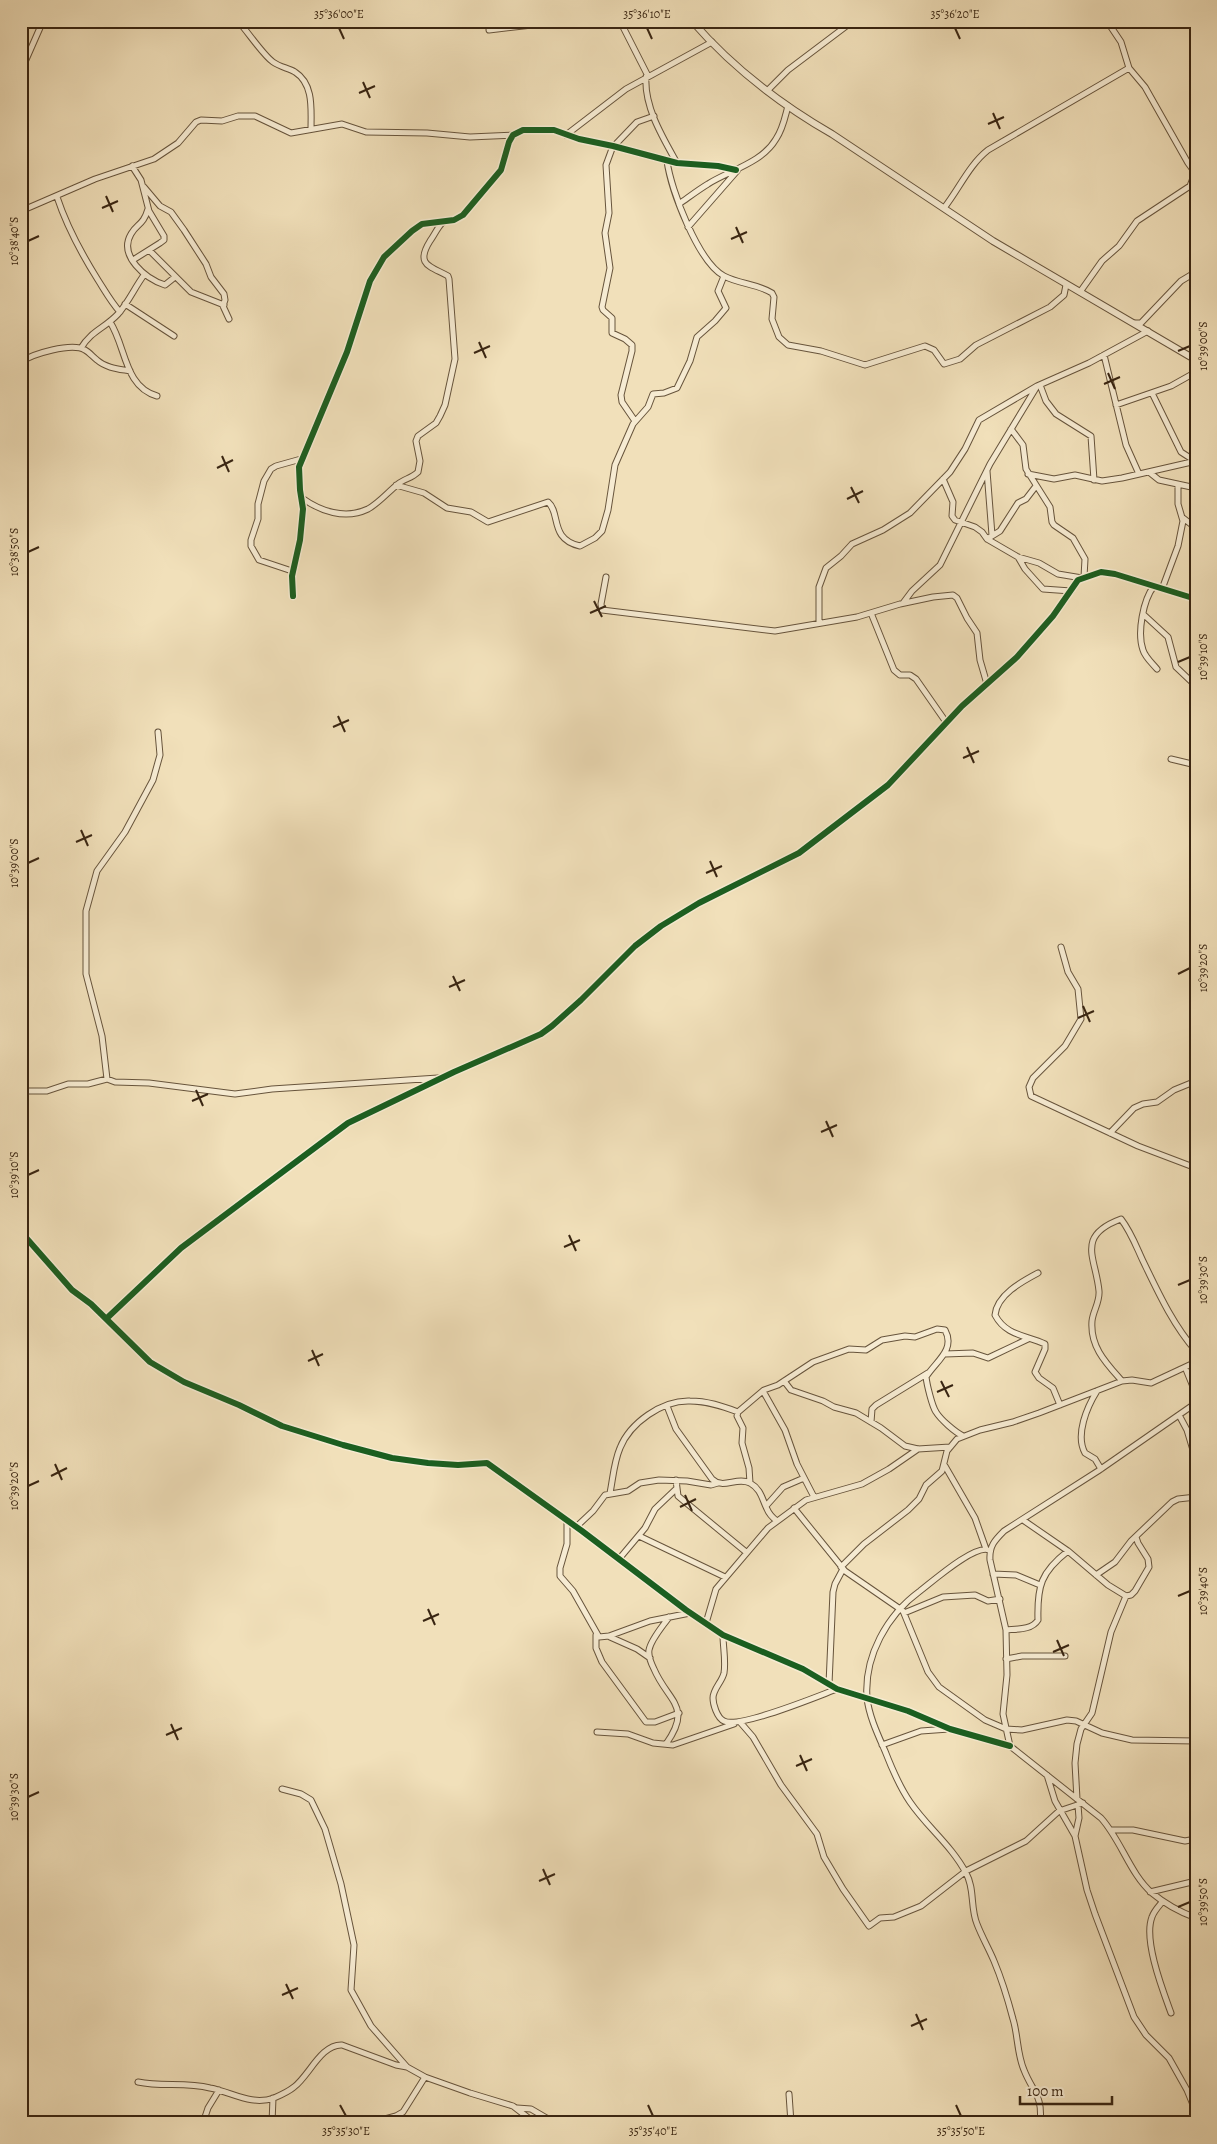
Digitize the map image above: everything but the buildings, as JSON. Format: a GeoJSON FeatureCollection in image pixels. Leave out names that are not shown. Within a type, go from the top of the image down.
{"type":"FeatureCollection","features":[{"type":"Feature","properties":{"kind":"street"},"geometry":{"type":"LineString","coordinates":[[21,71],[43,21]]}},
{"type":"Feature","properties":{"kind":"street"},"geometry":{"type":"LineString","coordinates":[[238,21],[273,62],[292,71],[302,79],[307,87],[311,104],[311,129]]}},
{"type":"Feature","properties":{"kind":"street"},"geometry":{"type":"LineString","coordinates":[[489,30],[526,26],[543,21]]}},
{"type":"Feature","properties":{"kind":"street"},"geometry":{"type":"LineString","coordinates":[[620,21],[647,77],[646,92],[654,116],[677,163]]}},
{"type":"Feature","properties":{"kind":"street"},"geometry":{"type":"LineString","coordinates":[[692,21],[712,42],[767,91],[788,106],[993,242],[1196,360]]}},
{"type":"Feature","properties":{"kind":"street"},"geometry":{"type":"LineString","coordinates":[[767,91],[788,70],[853,21]]}},
{"type":"Feature","properties":{"kind":"street"},"geometry":{"type":"LineString","coordinates":[[1080,292],[1102,261],[1119,246],[1137,221],[1190,186],[1195,174],[1145,87],[1129,68],[1121,42],[1107,21]]}},
{"type":"Feature","properties":{"kind":"street"},"geometry":{"type":"LineString","coordinates":[[566,134],[602,106],[647,77],[712,42]]}},
{"type":"Feature","properties":{"kind":"street"},"geometry":{"type":"LineString","coordinates":[[944,208],[958,192],[975,162],[988,150],[1129,68]]}},
{"type":"Feature","properties":{"kind":"street"},"geometry":{"type":"LineString","coordinates":[[679,204],[708,184],[738,169],[772,145],[782,127],[788,106]]}},
{"type":"Feature","properties":{"kind":"street"},"geometry":{"type":"LineString","coordinates":[[21,211],[95,179],[154,159],[182,139],[196,122],[201,120],[222,121],[238,116],[255,116],[291,133],[342,124],[366,132],[427,133],[470,137],[513,135],[523,130],[554,130],[667,161],[738,169]]}},
{"type":"Feature","properties":{"kind":"street"},"geometry":{"type":"LineString","coordinates":[[635,421],[622,402],[621,395],[632,345],[625,339],[612,333],[612,318],[602,307],[610,268],[605,233],[609,213],[606,165],[614,146],[637,122],[654,116]]}},
{"type":"Feature","properties":{"kind":"street"},"geometry":{"type":"LineString","coordinates":[[293,596],[292,571],[302,526],[303,509],[299,479],[302,459],[347,352],[366,292],[384,257],[412,231],[422,224],[454,220],[463,215],[502,170],[507,146],[513,135]]}},
{"type":"Feature","properties":{"kind":"street"},"geometry":{"type":"LineString","coordinates":[[667,161],[679,204],[688,227],[701,250],[724,276],[772,293],[774,297],[772,319],[779,336],[788,345],[821,351],[865,365],[925,346],[934,350],[942,364],[951,363],[960,359],[976,345],[1059,301],[1064,295],[1066,285]]}},
{"type":"Feature","properties":{"kind":"street"},"geometry":{"type":"LineString","coordinates":[[132,166],[144,187],[160,206],[171,212],[205,260],[211,277],[225,298],[224,304],[229,319]]}},
{"type":"Feature","properties":{"kind":"street"},"geometry":{"type":"LineString","coordinates":[[688,227],[738,169]]}},
{"type":"Feature","properties":{"kind":"street"},"geometry":{"type":"LineString","coordinates":[[133,260],[164,240],[164,236],[149,209],[144,187]]}},
{"type":"Feature","properties":{"kind":"street"},"geometry":{"type":"LineString","coordinates":[[57,196],[64,219],[85,261],[111,302],[120,312]]}},
{"type":"Feature","properties":{"kind":"street"},"geometry":{"type":"LineString","coordinates":[[149,209],[143,222],[133,230],[128,238],[127,244],[133,260],[144,275],[165,285],[175,277]]}},
{"type":"Feature","properties":{"kind":"street"},"geometry":{"type":"LineString","coordinates":[[301,497],[325,511],[354,512],[368,508],[396,485],[418,472],[420,461],[416,441],[418,436],[436,423],[440,416],[445,405],[455,359],[449,279],[448,276],[432,269],[423,256],[423,252],[435,231],[443,222]]}},
{"type":"Feature","properties":{"kind":"street"},"geometry":{"type":"LineString","coordinates":[[148,250],[194,294],[224,304]]}},
{"type":"Feature","properties":{"kind":"street"},"geometry":{"type":"LineString","coordinates":[[1135,323],[1141,323],[1182,281],[1196,272]]}},
{"type":"Feature","properties":{"kind":"street"},"geometry":{"type":"LineString","coordinates":[[80,348],[93,332],[110,322],[120,312],[144,275]]}},
{"type":"Feature","properties":{"kind":"street"},"geometry":{"type":"LineString","coordinates":[[396,485],[424,493],[442,506],[471,512],[488,522],[548,502],[552,507],[556,525],[564,537],[573,544],[584,545],[602,531],[608,510],[613,471],[635,421],[648,407],[653,394],[671,392],[681,383],[697,337],[726,308],[718,291],[724,276]]}},
{"type":"Feature","properties":{"kind":"street"},"geometry":{"type":"LineString","coordinates":[[124,304],[174,336]]}},
{"type":"Feature","properties":{"kind":"street"},"geometry":{"type":"LineString","coordinates":[[110,322],[130,371],[142,390],[157,396]]}},
{"type":"Feature","properties":{"kind":"street"},"geometry":{"type":"LineString","coordinates":[[819,623],[819,587],[826,568],[852,544],[883,530],[910,513],[943,479],[960,457],[979,420],[1039,385],[1104,355],[1148,331]]}},
{"type":"Feature","properties":{"kind":"street"},"geometry":{"type":"LineString","coordinates":[[22,361],[38,354],[67,348],[80,348],[103,364],[130,371]]}},
{"type":"Feature","properties":{"kind":"street"},"geometry":{"type":"LineString","coordinates":[[1104,355],[1126,445],[1139,474]]}},
{"type":"Feature","properties":{"kind":"street"},"geometry":{"type":"LineString","coordinates":[[1116,404],[1152,394],[1196,372]]}},
{"type":"Feature","properties":{"kind":"street"},"geometry":{"type":"LineString","coordinates":[[904,603],[912,591],[940,565],[960,521],[987,470],[1039,385]]}},
{"type":"Feature","properties":{"kind":"street"},"geometry":{"type":"LineString","coordinates":[[1039,385],[1046,401],[1056,414],[1091,436],[1094,480]]}},
{"type":"Feature","properties":{"kind":"street"},"geometry":{"type":"LineString","coordinates":[[1152,394],[1181,452],[1195,461]]}},
{"type":"Feature","properties":{"kind":"street"},"geometry":{"type":"LineString","coordinates":[[1011,429],[1025,450],[1024,464],[1028,474],[1050,507],[1054,525],[1073,538],[1085,559],[1083,577]]}},
{"type":"Feature","properties":{"kind":"street"},"geometry":{"type":"LineString","coordinates":[[292,571],[259,560],[251,546],[251,540],[258,519],[260,494],[268,474],[276,466],[302,459]]}},
{"type":"Feature","properties":{"kind":"street"},"geometry":{"type":"LineString","coordinates":[[1028,474],[1051,479],[1075,475],[1094,480],[1111,480],[1195,461]]}},
{"type":"Feature","properties":{"kind":"street"},"geometry":{"type":"LineString","coordinates":[[987,470],[991,498],[990,537]]}},
{"type":"Feature","properties":{"kind":"street"},"geometry":{"type":"LineString","coordinates":[[1149,472],[1159,480],[1196,488]]}},
{"type":"Feature","properties":{"kind":"street"},"geometry":{"type":"LineString","coordinates":[[943,479],[954,502],[953,518],[975,527],[1018,557],[1039,563],[1053,572],[1083,577]]}},
{"type":"Feature","properties":{"kind":"street"},"geometry":{"type":"LineString","coordinates":[[1162,589],[1178,546],[1182,517],[1178,504],[1178,484]]}},
{"type":"Feature","properties":{"kind":"street"},"geometry":{"type":"LineString","coordinates":[[990,537],[1000,531],[1018,503],[1026,499],[1036,486]]}},
{"type":"Feature","properties":{"kind":"street"},"geometry":{"type":"LineString","coordinates":[[1182,517],[1196,528]]}},
{"type":"Feature","properties":{"kind":"street"},"geometry":{"type":"LineString","coordinates":[[1018,557],[1025,569],[1043,589],[1071,591]]}},
{"type":"Feature","properties":{"kind":"street"},"geometry":{"type":"LineString","coordinates":[[106,1319],[181,1248],[327,1138],[368,1113],[441,1078],[541,1034],[574,1006],[635,946],[661,926],[707,899],[798,853],[888,785],[946,722],[1017,657],[1041,631],[1078,580],[1101,572],[1108,573],[1196,599]]}},
{"type":"Feature","properties":{"kind":"street"},"geometry":{"type":"LineString","coordinates":[[606,577],[601,604],[602,610],[770,631],[871,613],[933,597],[953,596],[957,598],[979,638],[980,660],[987,684]]}},
{"type":"Feature","properties":{"kind":"street"},"geometry":{"type":"LineString","coordinates":[[1154,586],[1146,598],[1143,614],[1142,648],[1143,653],[1157,668]]}},
{"type":"Feature","properties":{"kind":"street"},"geometry":{"type":"LineString","coordinates":[[871,613],[894,670],[900,675],[910,675],[916,679],[946,722]]}},
{"type":"Feature","properties":{"kind":"street"},"geometry":{"type":"LineString","coordinates":[[1143,614],[1168,637],[1176,667],[1189,682],[1196,686]]}},
{"type":"Feature","properties":{"kind":"street"},"geometry":{"type":"LineString","coordinates":[[107,1079],[102,1036],[86,974],[86,911],[97,871],[126,832],[153,780],[160,755],[158,732]]}},
{"type":"Feature","properties":{"kind":"street"},"geometry":{"type":"LineString","coordinates":[[1172,759],[1196,765]]}},
{"type":"Feature","properties":{"kind":"street"},"geometry":{"type":"LineString","coordinates":[[1061,947],[1068,972],[1078,989],[1081,1019],[1065,1046],[1033,1078],[1029,1086],[1029,1094],[1042,1102],[1110,1133],[1196,1168]]}},
{"type":"Feature","properties":{"kind":"street"},"geometry":{"type":"LineString","coordinates":[[21,1092],[47,1091],[68,1084],[88,1084],[107,1079],[115,1082],[148,1083],[194,1090],[244,1094],[272,1089],[441,1078]]}},
{"type":"Feature","properties":{"kind":"street"},"geometry":{"type":"LineString","coordinates":[[1110,1133],[1134,1108],[1161,1100],[1174,1090],[1196,1081]]}},
{"type":"Feature","properties":{"kind":"street"},"geometry":{"type":"LineString","coordinates":[[1122,1381],[1099,1355],[1092,1326],[1099,1292],[1093,1268],[1092,1248],[1100,1230],[1121,1219],[1129,1230],[1159,1293],[1196,1352]]}},
{"type":"Feature","properties":{"kind":"street"},"geometry":{"type":"LineString","coordinates":[[21,1232],[72,1290],[106,1319],[150,1362],[165,1372],[202,1391],[239,1405],[282,1426],[311,1436],[392,1458],[445,1464],[487,1463],[723,1635],[803,1669],[837,1688],[908,1711],[950,1728],[1010,1746],[1047,1774],[1111,1830],[1150,1892],[1196,1918]]}},
{"type":"Feature","properties":{"kind":"street"},"geometry":{"type":"LineString","coordinates":[[1038,1273],[1023,1281],[1009,1292],[1002,1299],[995,1312],[1000,1324],[1013,1333],[1045,1344],[1035,1372],[1039,1378],[1053,1388],[1060,1405]]}},
{"type":"Feature","properties":{"kind":"street"},"geometry":{"type":"LineString","coordinates":[[750,1483],[749,1468],[742,1443],[743,1428],[737,1416],[738,1412],[763,1391],[784,1381],[814,1362],[853,1348],[863,1351],[882,1340],[905,1336],[915,1337],[937,1329],[944,1330],[948,1336],[948,1347],[926,1377],[927,1388],[936,1413],[953,1430],[963,1436]]}},
{"type":"Feature","properties":{"kind":"street"},"geometry":{"type":"LineString","coordinates":[[944,1354],[973,1353],[988,1358],[1028,1339]]}},
{"type":"Feature","properties":{"kind":"street"},"geometry":{"type":"LineString","coordinates":[[829,1684],[833,1592],[842,1568],[864,1544],[908,1510],[919,1499],[926,1485],[942,1471],[945,1457],[950,1447],[963,1436],[980,1430],[1013,1422],[1122,1381],[1132,1380],[1151,1383],[1196,1362]]}},
{"type":"Feature","properties":{"kind":"street"},"geometry":{"type":"LineString","coordinates":[[1184,1368],[1196,1394]]}},
{"type":"Feature","properties":{"kind":"street"},"geometry":{"type":"LineString","coordinates":[[872,1422],[871,1413],[876,1405],[929,1373]]}},
{"type":"Feature","properties":{"kind":"street"},"geometry":{"type":"LineString","coordinates":[[784,1381],[791,1390],[823,1401],[834,1407],[852,1411],[872,1422],[905,1446],[918,1449],[950,1447]]}},
{"type":"Feature","properties":{"kind":"street"},"geometry":{"type":"LineString","coordinates":[[1098,1390],[1087,1409],[1081,1440],[1085,1453],[1095,1459],[1101,1469]]}},
{"type":"Feature","properties":{"kind":"street"},"geometry":{"type":"LineString","coordinates":[[763,1391],[785,1430],[804,1478],[814,1497]]}},
{"type":"Feature","properties":{"kind":"street"},"geometry":{"type":"LineString","coordinates":[[610,1493],[619,1449],[624,1439],[640,1420],[667,1406],[687,1400],[701,1401],[738,1412]]}},
{"type":"Feature","properties":{"kind":"street"},"geometry":{"type":"LineString","coordinates":[[988,1550],[1004,1531],[1101,1469],[1179,1414],[1194,1405],[1196,1413]]}},
{"type":"Feature","properties":{"kind":"street"},"geometry":{"type":"LineString","coordinates":[[667,1406],[676,1430],[706,1471],[718,1483]]}},
{"type":"Feature","properties":{"kind":"street"},"geometry":{"type":"LineString","coordinates":[[1179,1414],[1187,1430],[1192,1452],[1196,1460]]}},
{"type":"Feature","properties":{"kind":"street"},"geometry":{"type":"LineString","coordinates":[[706,1623],[713,1597],[725,1577],[768,1528],[794,1508],[814,1497],[862,1484],[889,1469],[918,1449]]}},
{"type":"Feature","properties":{"kind":"street"},"geometry":{"type":"LineString","coordinates":[[944,1466],[975,1518],[988,1550],[1000,1600],[1006,1630],[1007,1675],[1003,1714],[1010,1746]]}},
{"type":"Feature","properties":{"kind":"street"},"geometry":{"type":"LineString","coordinates":[[766,1506],[783,1487],[804,1478]]}},
{"type":"Feature","properties":{"kind":"street"},"geometry":{"type":"LineString","coordinates":[[576,1527],[593,1511],[602,1497],[610,1493],[628,1491],[637,1484],[647,1481],[676,1480],[711,1485],[742,1481],[750,1483],[761,1494],[768,1513],[777,1521]]}},
{"type":"Feature","properties":{"kind":"street"},"geometry":{"type":"LineString","coordinates":[[676,1480],[678,1496],[746,1552]]}},
{"type":"Feature","properties":{"kind":"street"},"geometry":{"type":"LineString","coordinates":[[619,1559],[638,1536],[655,1509],[676,1489]]}},
{"type":"Feature","properties":{"kind":"street"},"geometry":{"type":"LineString","coordinates":[[1096,1575],[1115,1562],[1136,1537],[1172,1502],[1178,1499],[1196,1497]]}},
{"type":"Feature","properties":{"kind":"street"},"geometry":{"type":"LineString","coordinates":[[794,1508],[832,1553],[842,1568],[904,1613],[928,1672],[939,1687],[970,1711],[1006,1729],[1034,1728],[1067,1720],[1084,1723],[1102,1733],[1132,1740],[1196,1741]]}},
{"type":"Feature","properties":{"kind":"street"},"geometry":{"type":"LineString","coordinates":[[1023,1520],[1068,1551],[1096,1575],[1126,1596]]}},
{"type":"Feature","properties":{"kind":"street"},"geometry":{"type":"LineString","coordinates":[[567,1521],[567,1544],[560,1568],[560,1576],[573,1591],[596,1635],[596,1648],[602,1662],[646,1722],[655,1722],[679,1713]]}},
{"type":"Feature","properties":{"kind":"street"},"geometry":{"type":"LineString","coordinates":[[638,1536],[725,1577]]}},
{"type":"Feature","properties":{"kind":"street"},"geometry":{"type":"LineString","coordinates":[[1126,1596],[1131,1595],[1135,1591],[1149,1567],[1148,1559],[1136,1537]]}},
{"type":"Feature","properties":{"kind":"street"},"geometry":{"type":"LineString","coordinates":[[988,1550],[979,1550],[960,1561],[899,1608],[873,1653],[868,1673],[867,1699],[882,1745],[909,1801],[966,1871],[972,1887],[976,1923],[995,1963],[1011,2010],[1024,2070],[1039,2098],[1041,2107],[1040,2123]]}},
{"type":"Feature","properties":{"kind":"street"},"geometry":{"type":"LineString","coordinates":[[1006,1630],[1027,1628],[1036,1624],[1038,1620],[1037,1593],[1040,1585],[1049,1568],[1068,1551]]}},
{"type":"Feature","properties":{"kind":"street"},"geometry":{"type":"LineString","coordinates":[[993,1574],[1016,1575],[1040,1585]]}},
{"type":"Feature","properties":{"kind":"street"},"geometry":{"type":"LineString","coordinates":[[904,1613],[943,1597],[975,1595],[988,1601],[1000,1600]]}},
{"type":"Feature","properties":{"kind":"street"},"geometry":{"type":"LineString","coordinates":[[1075,1836],[1079,1818],[1076,1753],[1084,1723],[1092,1713],[1111,1632],[1126,1596]]}},
{"type":"Feature","properties":{"kind":"street"},"geometry":{"type":"LineString","coordinates":[[596,1635],[602,1638],[650,1621],[691,1613]]}},
{"type":"Feature","properties":{"kind":"street"},"geometry":{"type":"LineString","coordinates":[[666,1744],[677,1727],[679,1713],[674,1701],[655,1673],[649,1648],[669,1617]]}},
{"type":"Feature","properties":{"kind":"street"},"geometry":{"type":"LineString","coordinates":[[723,1635],[723,1675],[713,1694],[713,1699],[720,1718],[728,1723],[739,1722]]}},
{"type":"Feature","properties":{"kind":"street"},"geometry":{"type":"LineString","coordinates":[[609,1636],[631,1646],[650,1658]]}},
{"type":"Feature","properties":{"kind":"street"},"geometry":{"type":"LineString","coordinates":[[1006,1659],[1022,1656],[1065,1656]]}},
{"type":"Feature","properties":{"kind":"street"},"geometry":{"type":"LineString","coordinates":[[597,1732],[628,1734],[653,1743],[677,1745],[695,1736],[837,1688]]}},
{"type":"Feature","properties":{"kind":"street"},"geometry":{"type":"LineString","coordinates":[[739,1722],[753,1737],[781,1785],[817,1834],[824,1857],[843,1890],[869,1926],[880,1918],[902,1915],[921,1906],[966,1871],[1026,1841],[1059,1811],[1079,1802]]}},
{"type":"Feature","properties":{"kind":"street"},"geometry":{"type":"LineString","coordinates":[[882,1745],[921,1731],[950,1728]]}},
{"type":"Feature","properties":{"kind":"street"},"geometry":{"type":"LineString","coordinates":[[1047,1774],[1059,1811],[1075,1836],[1090,1898],[1134,2017],[1146,2035],[1169,2058],[1188,2090],[1196,2112]]}},
{"type":"Feature","properties":{"kind":"street"},"geometry":{"type":"LineString","coordinates":[[282,1789],[311,1800],[318,1811],[325,1829],[349,1915],[354,1945],[351,1990],[371,2026],[407,2067]]}},
{"type":"Feature","properties":{"kind":"street"},"geometry":{"type":"LineString","coordinates":[[1111,1830],[1134,1830],[1185,1841],[1196,1836]]}},
{"type":"Feature","properties":{"kind":"street"},"geometry":{"type":"LineString","coordinates":[[1150,1892],[1196,1881]]}},
{"type":"Feature","properties":{"kind":"street"},"geometry":{"type":"LineString","coordinates":[[1163,1901],[1152,1918],[1150,1934],[1160,1984],[1171,2013]]}},
{"type":"Feature","properties":{"kind":"street"},"geometry":{"type":"LineString","coordinates":[[138,2082],[150,2085],[175,2083],[219,2090],[252,2101],[273,2098],[295,2087],[313,2068],[322,2055],[336,2044],[396,2066],[407,2067],[425,2076],[517,2108],[531,2109],[555,2123]]}},
{"type":"Feature","properties":{"kind":"street"},"geometry":{"type":"LineString","coordinates":[[370,2123],[396,2116],[403,2112],[425,2076]]}},
{"type":"Feature","properties":{"kind":"street"},"geometry":{"type":"LineString","coordinates":[[203,2123],[208,2108],[219,2090]]}},
{"type":"Feature","properties":{"kind":"street"},"geometry":{"type":"LineString","coordinates":[[789,2094],[791,2123]]}},
{"type":"Feature","properties":{"kind":"street"},"geometry":{"type":"LineString","coordinates":[[272,2123],[273,2098]]}},
{"type":"Feature","properties":{"kind":"street"},"geometry":{"type":"LineString","coordinates":[[517,2108],[535,2123]]}},
{"type":"Feature","properties":{"kind":"cycle path"},"geometry":{"type":"LineString","coordinates":[[293,596],[292,576],[300,540],[303,509],[299,467],[347,352],[370,281],[384,257],[422,224],[454,220],[463,215],[501,170],[509,142],[513,135],[523,130],[554,130],[579,139],[677,163],[718,166],[736,170]]}},
{"type":"Feature","properties":{"kind":"cycle path"},"geometry":{"type":"LineString","coordinates":[[106,1319],[181,1248],[348,1123],[454,1072],[541,1034],[581,1000],[635,946],[661,926],[699,903],[799,853],[888,785],[962,706],[1017,657],[1053,616],[1078,580],[1101,572],[1115,574],[1196,599]]}},
{"type":"Feature","properties":{"kind":"cycle path"},"geometry":{"type":"LineString","coordinates":[[21,1232],[72,1290],[91,1304],[150,1362],[184,1382],[239,1405],[282,1426],[343,1445],[392,1458],[428,1463],[458,1465],[487,1463],[582,1531],[686,1610],[723,1635],[803,1669],[837,1689],[908,1711],[950,1729],[1010,1746]]}}]}
